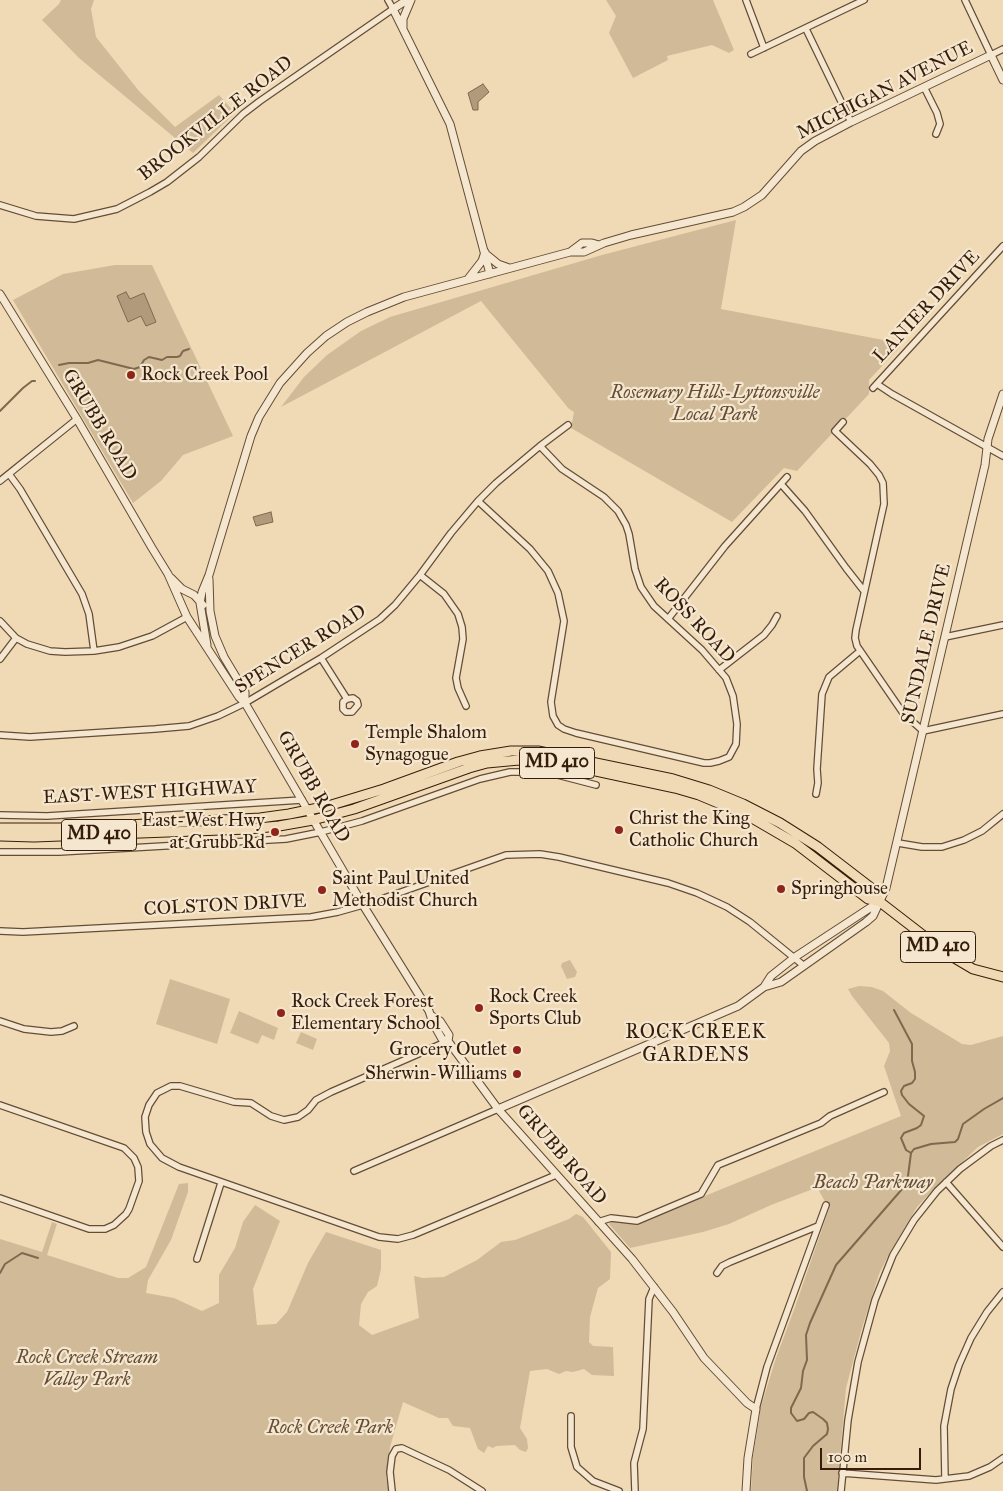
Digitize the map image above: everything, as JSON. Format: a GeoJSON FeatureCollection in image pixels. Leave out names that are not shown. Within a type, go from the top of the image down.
{"type":"FeatureCollection","features":[{"type":"Feature","properties":{"kind":"main road","name":"EAST-WEST HIGHWAY"},"geometry":{"type":"LineString","coordinates":[[0,828],[70,828],[250,818],[309,810],[328,806],[472,758],[511,751],[538,751],[673,779],[709,790],[743,804],[780,823],[818,847],[874,890],[880,902]]}},
{"type":"Feature","properties":{"kind":"main road","name":"EAST-WEST HIGHWAY"},"geometry":{"type":"LineString","coordinates":[[0,836],[34,837],[248,829],[279,826],[313,820],[354,809],[461,770],[487,763],[540,760],[675,788],[747,815],[795,843],[868,899],[880,902],[946,953],[973,969],[1003,977]]}},
{"type":"Feature","properties":{"kind":"street"},"geometry":{"type":"LineString","coordinates":[[388,0],[450,124],[490,274]]}},
{"type":"Feature","properties":{"kind":"street","name":"BROOKVILLE ROAD"},"geometry":{"type":"LineString","coordinates":[[0,205],[36,216],[74,219],[118,209],[167,182],[199,157],[260,101],[406,0]]}},
{"type":"Feature","properties":{"kind":"street"},"geometry":{"type":"LineString","coordinates":[[403,30],[403,19],[411,0]]}},
{"type":"Feature","properties":{"kind":"street"},"geometry":{"type":"LineString","coordinates":[[746,0],[764,48]]}},
{"type":"Feature","properties":{"kind":"street"},"geometry":{"type":"LineString","coordinates":[[752,54],[864,0]]}},
{"type":"Feature","properties":{"kind":"street"},"geometry":{"type":"LineString","coordinates":[[965,0],[1003,80]]}},
{"type":"Feature","properties":{"kind":"street"},"geometry":{"type":"LineString","coordinates":[[806,29],[851,122]]}},
{"type":"Feature","properties":{"kind":"street","name":"MICHIGAN AVENUE"},"geometry":{"type":"LineString","coordinates":[[210,575],[251,436],[259,417],[280,383],[307,353],[326,336],[347,322],[404,297],[570,252],[582,243],[599,245],[631,235],[733,212],[762,195],[801,151],[815,141],[1003,49]]}},
{"type":"Feature","properties":{"kind":"street"},"geometry":{"type":"LineString","coordinates":[[924,87],[937,113],[940,124],[936,134]]}},
{"type":"Feature","properties":{"kind":"street","name":"LANIER DRIVE"},"geometry":{"type":"LineString","coordinates":[[987,448],[875,386],[1003,246]]}},
{"type":"Feature","properties":{"kind":"street"},"geometry":{"type":"LineString","coordinates":[[485,252],[496,262],[510,268]]}},
{"type":"Feature","properties":{"kind":"street"},"geometry":{"type":"LineString","coordinates":[[468,280],[478,267],[485,252]]}},
{"type":"Feature","properties":{"kind":"street","name":"GRUBB ROAD"},"geometry":{"type":"LineString","coordinates":[[0,294],[77,419],[168,574],[186,617],[238,697],[245,703],[363,905],[432,1016],[440,1021],[449,1035],[448,1041],[498,1109],[654,1287],[704,1358],[747,1403],[756,1409]]}},
{"type":"Feature","properties":{"kind":"street","name":"SUNDALE DRIVE"},"geometry":{"type":"LineString","coordinates":[[764,987],[780,982],[866,922],[873,916],[886,888],[985,465],[988,439],[1003,394]]}},
{"type":"Feature","properties":{"kind":"street"},"geometry":{"type":"LineString","coordinates":[[0,481],[77,419]]}},
{"type":"Feature","properties":{"kind":"street"},"geometry":{"type":"LineString","coordinates":[[842,422],[834,431],[870,464],[883,483],[884,504],[855,638],[860,651],[903,713],[923,731],[1003,714]]}},
{"type":"Feature","properties":{"kind":"street","name":"SPENCER ROAD"},"geometry":{"type":"LineString","coordinates":[[0,735],[30,737],[155,730],[189,726],[218,716],[245,703],[322,658],[380,619],[395,605],[420,575],[450,533],[478,501],[540,446],[568,425]]}},
{"type":"Feature","properties":{"kind":"street","name":"ROSS ROAD"},"geometry":{"type":"LineString","coordinates":[[478,501],[530,550],[548,571],[558,593],[564,621],[551,702],[552,716],[558,725],[576,733],[704,762],[710,763],[724,760],[732,752],[736,744],[737,717],[730,687],[702,650],[654,606],[641,587],[635,569],[629,534],[618,511],[604,497],[562,469],[540,446]]}},
{"type":"Feature","properties":{"kind":"street"},"geometry":{"type":"LineString","coordinates":[[987,448],[1003,456]]}},
{"type":"Feature","properties":{"kind":"street"},"geometry":{"type":"LineString","coordinates":[[9,474],[20,489],[82,594],[89,614],[94,651]]}},
{"type":"Feature","properties":{"kind":"street"},"geometry":{"type":"LineString","coordinates":[[668,619],[725,546],[787,477]]}},
{"type":"Feature","properties":{"kind":"street"},"geometry":{"type":"LineString","coordinates":[[781,484],[805,511],[864,591]]}},
{"type":"Feature","properties":{"kind":"street","name":"GRUBB ROAD"},"geometry":{"type":"LineString","coordinates":[[168,574],[182,589],[194,596],[210,611],[215,636],[224,657],[245,692],[245,703]]}},
{"type":"Feature","properties":{"kind":"street"},"geometry":{"type":"LineString","coordinates":[[207,648],[200,603],[202,592],[210,575]]}},
{"type":"Feature","properties":{"kind":"street"},"geometry":{"type":"LineString","coordinates":[[210,575],[210,611]]}},
{"type":"Feature","properties":{"kind":"street"},"geometry":{"type":"LineString","coordinates":[[420,575],[444,594],[458,614],[463,639],[456,678],[466,706]]}},
{"type":"Feature","properties":{"kind":"street"},"geometry":{"type":"LineString","coordinates":[[719,670],[764,635],[776,616]]}},
{"type":"Feature","properties":{"kind":"street"},"geometry":{"type":"LineString","coordinates":[[0,621],[16,638],[27,644],[50,651],[94,651],[140,641],[163,631],[186,617]]}},
{"type":"Feature","properties":{"kind":"street"},"geometry":{"type":"LineString","coordinates":[[944,638],[1003,625]]}},
{"type":"Feature","properties":{"kind":"street"},"geometry":{"type":"LineString","coordinates":[[0,658],[16,638]]}},
{"type":"Feature","properties":{"kind":"street"},"geometry":{"type":"LineString","coordinates":[[816,794],[822,694],[829,676],[860,651]]}},
{"type":"Feature","properties":{"kind":"street"},"geometry":{"type":"LineString","coordinates":[[322,658],[347,699]]}},
{"type":"Feature","properties":{"kind":"street"},"geometry":{"type":"LineString","coordinates":[[562,776],[564,764]]}},
{"type":"Feature","properties":{"kind":"street"},"geometry":{"type":"LineString","coordinates":[[0,852],[59,852],[286,839],[362,821],[480,779],[510,772],[546,772],[596,786]]}},
{"type":"Feature","properties":{"kind":"street","name":"EAST-WEST HIGHWAY"},"geometry":{"type":"LineString","coordinates":[[0,815],[47,816],[302,800]]}},
{"type":"Feature","properties":{"kind":"street"},"geometry":{"type":"LineString","coordinates":[[898,843],[922,847],[942,847],[982,832],[1003,814]]}},
{"type":"Feature","properties":{"kind":"street","name":"COLSTON DRIVE"},"geometry":{"type":"LineString","coordinates":[[0,931],[23,932],[286,919],[328,914],[363,905],[506,855],[540,854],[668,883],[697,893],[734,912],[803,965]]}},
{"type":"Feature","properties":{"kind":"street"},"geometry":{"type":"LineString","coordinates":[[354,1171],[738,1006],[764,987],[772,976],[795,957],[880,902]]}},
{"type":"Feature","properties":{"kind":"street"},"geometry":{"type":"LineString","coordinates":[[0,1021],[24,1029],[50,1032],[62,1031],[74,1026]]}},
{"type":"Feature","properties":{"kind":"street"},"geometry":{"type":"LineString","coordinates":[[448,1041],[331,1092],[316,1100],[308,1110],[298,1117],[284,1120],[271,1116],[251,1103],[221,1099],[180,1086],[171,1086],[157,1093],[149,1104],[146,1117],[146,1132],[150,1144],[162,1158],[179,1167],[379,1237],[398,1239],[413,1235],[556,1175]]}},
{"type":"Feature","properties":{"kind":"street"},"geometry":{"type":"LineString","coordinates":[[598,1222],[611,1218],[637,1221],[701,1194],[718,1165],[821,1123],[830,1116],[884,1092]]}},
{"type":"Feature","properties":{"kind":"street"},"geometry":{"type":"LineString","coordinates":[[0,1105],[118,1145],[129,1152],[134,1158],[138,1167],[139,1181],[129,1209],[121,1220],[105,1229],[89,1229],[0,1198]]}},
{"type":"Feature","properties":{"kind":"street"},"geometry":{"type":"LineString","coordinates":[[841,1491],[852,1394],[864,1339],[875,1300],[893,1254],[904,1234],[927,1202],[946,1182],[991,1146],[1003,1140]]}},
{"type":"Feature","properties":{"kind":"street"},"geometry":{"type":"LineString","coordinates":[[946,1182],[1003,1247]]}},
{"type":"Feature","properties":{"kind":"street"},"geometry":{"type":"LineString","coordinates":[[197,1259],[221,1183]]}},
{"type":"Feature","properties":{"kind":"street"},"geometry":{"type":"LineString","coordinates":[[746,1491],[748,1458],[756,1409],[767,1367],[826,1204]]}},
{"type":"Feature","properties":{"kind":"street"},"geometry":{"type":"LineString","coordinates":[[717,1273],[722,1266],[730,1262],[818,1226]]}},
{"type":"Feature","properties":{"kind":"street"},"geometry":{"type":"LineString","coordinates":[[635,1491],[634,1463],[643,1429],[649,1299],[654,1287]]}},
{"type":"Feature","properties":{"kind":"street"},"geometry":{"type":"LineString","coordinates":[[945,1479],[944,1426],[947,1404],[954,1378],[974,1333],[1003,1292]]}},
{"type":"Feature","properties":{"kind":"street"},"geometry":{"type":"LineString","coordinates":[[571,1416],[571,1447],[577,1467],[593,1481],[619,1491]]}},
{"type":"Feature","properties":{"kind":"street"},"geometry":{"type":"LineString","coordinates":[[392,1491],[390,1478],[391,1461],[394,1450],[398,1448],[449,1470],[482,1491]]}},
{"type":"Feature","properties":{"kind":"street"},"geometry":{"type":"LineString","coordinates":[[842,1473],[924,1480],[945,1479],[973,1474],[1003,1458]]}},
{"type":"Feature","properties":{"kind":"green space"},"geometry":{"type":"Polygon","coordinates":[[[61,0],[94,0],[91,9],[96,37],[139,91],[175,127],[219,95],[235,113],[193,153],[79,58],[42,20],[61,0]]]}},
{"type":"Feature","properties":{"kind":"green space"},"geometry":{"type":"Polygon","coordinates":[[[606,0],[713,0],[734,50],[729,53],[712,45],[667,56],[668,60],[633,78],[609,33],[616,16],[606,0]]]}},
{"type":"Feature","properties":{"kind":"green space","name":"Rosemary Hills-Lyttonsville Local Park"},"geometry":{"type":"Polygon","coordinates":[[[736,220],[721,309],[899,343],[900,347],[869,380],[869,394],[797,471],[784,468],[732,522],[571,428],[574,412],[569,409],[481,301],[281,407],[304,377],[327,355],[361,331],[390,317],[602,255],[736,220]]]}},
{"type":"Feature","properties":{"kind":"green space","name":"Rock Creek Pool"},"geometry":{"type":"Polygon","coordinates":[[[115,265],[152,265],[233,436],[183,455],[161,481],[133,503],[13,300],[63,274],[115,265]]]}},
{"type":"Feature","properties":{"kind":"green space"},"geometry":{"type":"Polygon","coordinates":[[[570,960],[577,972],[575,977],[567,979],[561,966],[562,963],[570,960]]]}},
{"type":"Feature","properties":{"kind":"green space"},"geometry":{"type":"Polygon","coordinates":[[[170,979],[230,999],[217,1044],[156,1024],[170,979]]]}},
{"type":"Feature","properties":{"kind":"green space","name":"Beach Parkway"},"geometry":{"type":"Polygon","coordinates":[[[859,986],[872,987],[883,991],[911,1013],[962,1044],[971,1045],[1003,1036],[1003,1134],[978,1147],[917,1207],[879,1274],[846,1388],[837,1491],[751,1491],[759,1413],[776,1358],[829,1209],[818,1189],[813,1189],[729,1224],[703,1232],[630,1248],[609,1224],[611,1221],[636,1224],[901,1116],[884,1066],[890,1051],[889,1043],[848,989],[859,986]]]}},
{"type":"Feature","properties":{"kind":"green space"},"geometry":{"type":"Polygon","coordinates":[[[239,1011],[278,1028],[274,1040],[262,1035],[258,1044],[230,1033],[239,1011]]]}},
{"type":"Feature","properties":{"kind":"green space"},"geometry":{"type":"Polygon","coordinates":[[[301,1032],[317,1039],[313,1050],[296,1043],[301,1032]]]}},
{"type":"Feature","properties":{"kind":"green space"},"geometry":{"type":"Polygon","coordinates":[[[188,1183],[188,1192],[171,1240],[148,1280],[146,1293],[174,1298],[202,1311],[219,1303],[219,1275],[235,1248],[243,1222],[255,1205],[280,1221],[253,1289],[257,1325],[276,1324],[287,1312],[308,1263],[326,1232],[381,1250],[381,1269],[377,1286],[368,1292],[361,1304],[359,1325],[372,1335],[419,1318],[414,1276],[423,1278],[444,1277],[477,1260],[501,1242],[515,1240],[569,1219],[576,1214],[583,1217],[611,1252],[610,1279],[598,1288],[590,1317],[589,1342],[593,1346],[613,1347],[614,1376],[592,1375],[584,1369],[573,1372],[566,1371],[559,1374],[547,1369],[530,1371],[520,1428],[527,1439],[528,1448],[526,1452],[520,1450],[515,1445],[496,1446],[493,1448],[488,1446],[484,1453],[478,1449],[470,1428],[453,1426],[448,1418],[439,1418],[403,1402],[390,1447],[386,1477],[389,1491],[0,1491],[0,1239],[42,1252],[52,1222],[57,1224],[47,1255],[118,1278],[128,1278],[146,1267],[179,1184],[188,1183]]]}},
{"type":"Feature","properties":{"kind":"shaded area"},"geometry":{"type":"Polygon","coordinates":[[[483,84],[489,92],[478,102],[478,110],[473,110],[468,93],[483,84]]]}},
{"type":"Feature","properties":{"kind":"shaded area"},"geometry":{"type":"Polygon","coordinates":[[[126,292],[130,299],[144,293],[156,322],[146,326],[141,316],[128,322],[117,296],[126,292]]]}},
{"type":"Feature","properties":{"kind":"shaded area"},"geometry":{"type":"Polygon","coordinates":[[[271,512],[273,522],[256,526],[253,517],[271,512]]]}},
{"type":"Feature","properties":{"kind":"waterway"},"geometry":{"type":"LineString","coordinates":[[59,365],[88,363],[98,360],[134,369],[140,367],[144,360],[149,357],[162,360],[167,357],[180,356],[183,351],[189,349]]}},
{"type":"Feature","properties":{"kind":"waterway"},"geometry":{"type":"LineString","coordinates":[[0,411],[23,388],[32,381],[35,381]]}},
{"type":"Feature","properties":{"kind":"waterway"},"geometry":{"type":"LineString","coordinates":[[894,1010],[912,1044],[912,1061],[915,1072],[915,1079],[912,1083],[904,1086],[901,1091],[902,1095],[909,1104],[924,1116],[921,1125],[904,1133],[901,1138],[906,1150],[911,1153]]}},
{"type":"Feature","properties":{"kind":"waterway"},"geometry":{"type":"LineString","coordinates":[[807,1491],[804,1477],[804,1458],[813,1446],[827,1434],[827,1423],[813,1412],[809,1413],[804,1419],[797,1421],[791,1413],[791,1408],[801,1388],[803,1371],[807,1360],[806,1335],[836,1265],[903,1188],[908,1176],[911,1153],[914,1149],[931,1144],[955,1142],[958,1139],[963,1124],[1003,1098]]}},
{"type":"Feature","properties":{"kind":"waterway"},"geometry":{"type":"LineString","coordinates":[[0,1273],[5,1264],[22,1253],[38,1258]]}},
{"type":"Feature","properties":{"kind":"place","name":"Rock Creek Pool"},"geometry":{"type":"Point","coordinates":[131,375]}},
{"type":"Feature","properties":{"kind":"place","name":"Temple Shalom Synagogue"},"geometry":{"type":"Point","coordinates":[355,744]}},
{"type":"Feature","properties":{"kind":"place","name":"Christ the King Catholic Church"},"geometry":{"type":"Point","coordinates":[619,830]}},
{"type":"Feature","properties":{"kind":"place","name":"East-West Hwy at Grubb Rd"},"geometry":{"type":"Point","coordinates":[275,832]}},
{"type":"Feature","properties":{"kind":"place","name":"Springhouse"},"geometry":{"type":"Point","coordinates":[781,889]}},
{"type":"Feature","properties":{"kind":"place","name":"Saint Paul United Methodist Church"},"geometry":{"type":"Point","coordinates":[322,890]}},
{"type":"Feature","properties":{"kind":"place","name":"Rock Creek Sports Club"},"geometry":{"type":"Point","coordinates":[479,1008]}},
{"type":"Feature","properties":{"kind":"place","name":"Rock Creek Forest Elementary School"},"geometry":{"type":"Point","coordinates":[281,1013]}},
{"type":"Feature","properties":{"kind":"place","name":"Grocery Outlet"},"geometry":{"type":"Point","coordinates":[517,1050]}},
{"type":"Feature","properties":{"kind":"place","name":"Sherwin-Williams"},"geometry":{"type":"Point","coordinates":[517,1074]}},
{"type":"Feature","properties":{"kind":"district","name":"ROCK CREEK GARDENS"},"geometry":{"type":"Point","coordinates":[696,1044]}},
{"type":"Feature","properties":{"kind":"park label","name":"Rock Creek Stream Valley Park"},"geometry":{"type":"Point","coordinates":[87,1369]}},
{"type":"Feature","properties":{"kind":"park label","name":"Rock Creek Park"},"geometry":{"type":"Point","coordinates":[330,1428]}}]}
